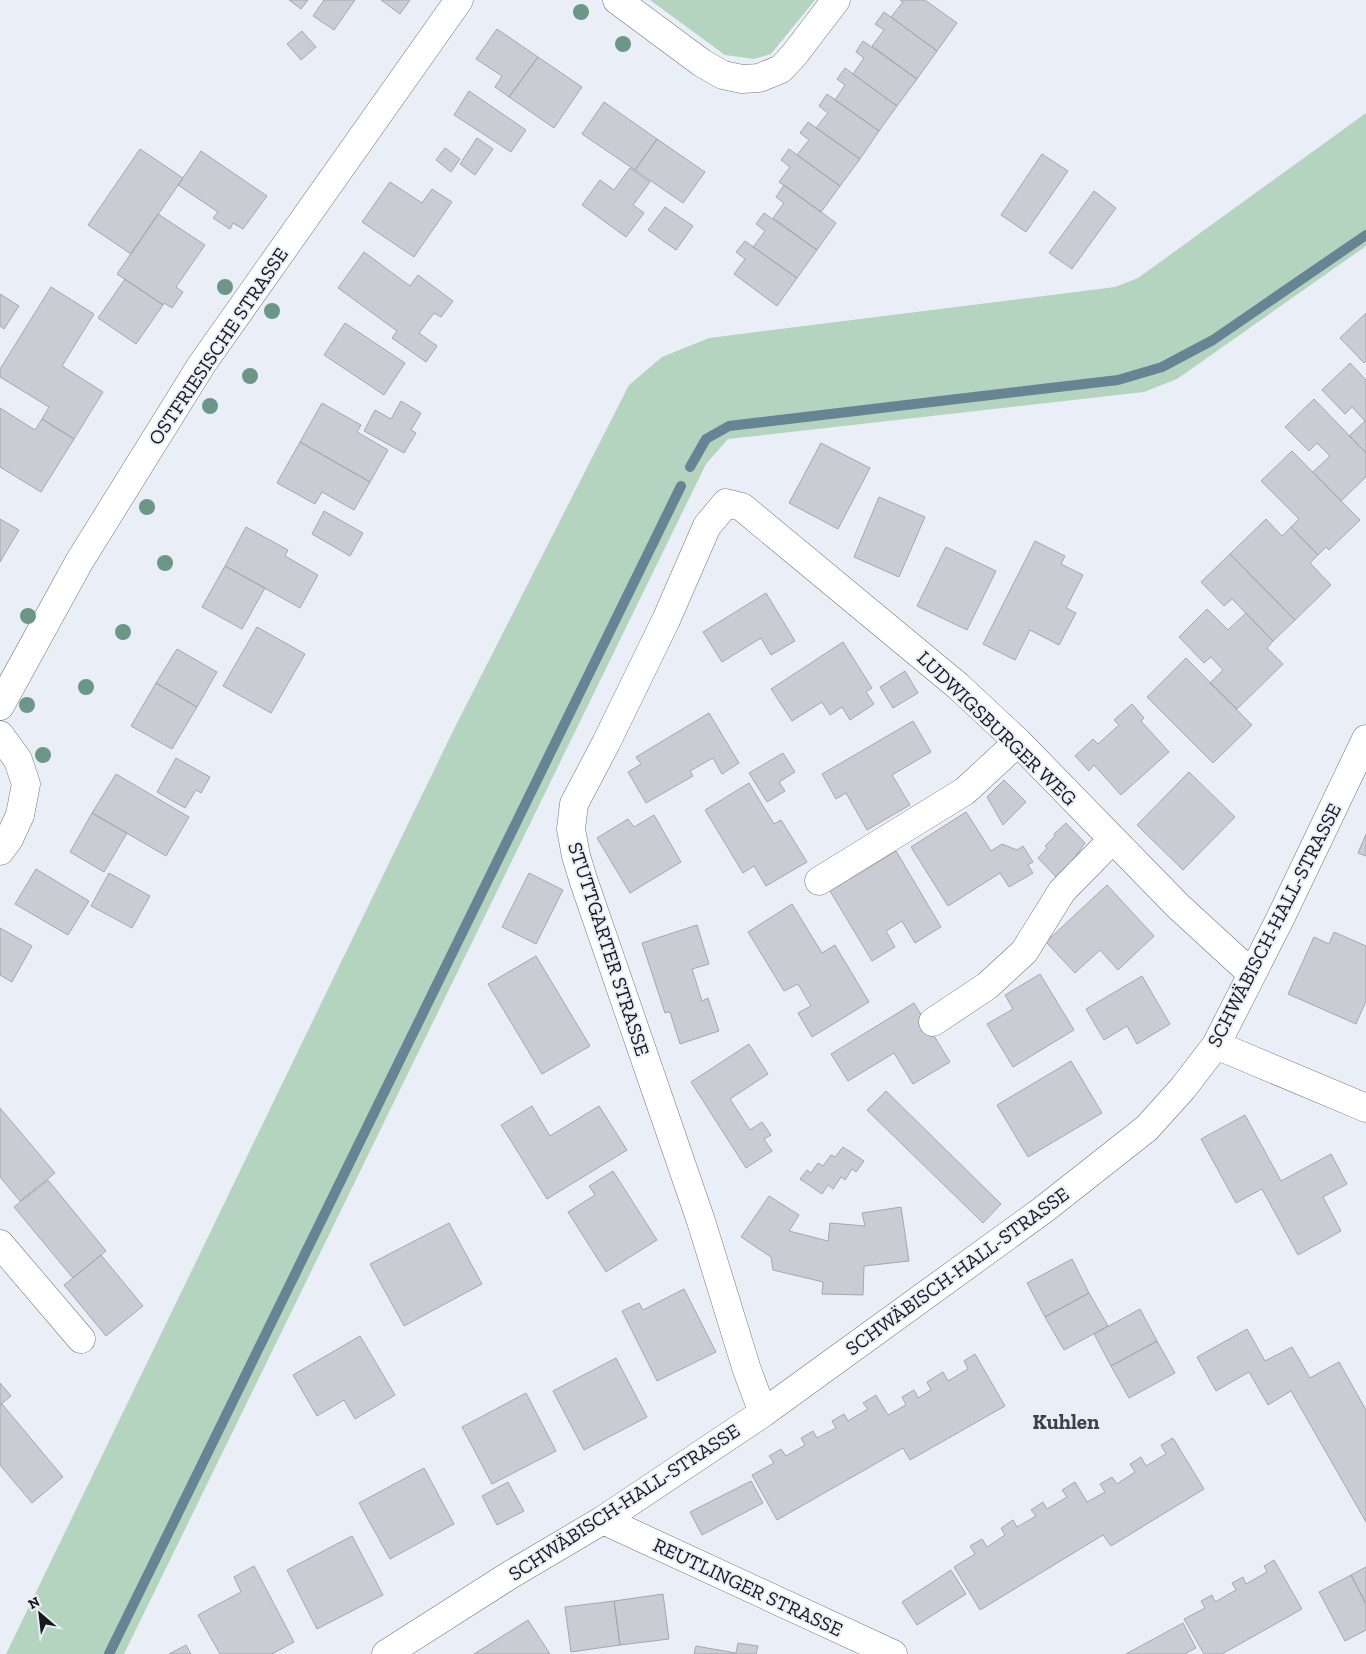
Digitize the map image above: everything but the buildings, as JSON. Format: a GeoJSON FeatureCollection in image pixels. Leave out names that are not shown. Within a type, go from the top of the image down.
{"type":"FeatureCollection","features":[{"type":"Feature","properties":{"kind":"street","name":"OSTFRIESISCHE STRASSE"},"geometry":{"type":"LineString","coordinates":[[0,706],[79,562],[202,364],[458,0]]}},
{"type":"Feature","properties":{"kind":"street"},"geometry":{"type":"LineString","coordinates":[[617,0],[702,63],[723,75],[742,79],[758,78],[781,69],[836,0]]}},
{"type":"Feature","properties":{"kind":"street","name":"LUDWIGSBURGER WEG"},"geometry":{"type":"LineString","coordinates":[[726,503],[742,507],[958,686],[1018,742],[1178,906],[1252,974]]}},
{"type":"Feature","properties":{"kind":"street","name":"STUTTGARTER STRASSE"},"geometry":{"type":"LineString","coordinates":[[726,503],[707,526],[666,620],[574,804],[571,829],[576,856],[584,882],[700,1221],[747,1370],[763,1413]]}},
{"type":"Feature","properties":{"kind":"street"},"geometry":{"type":"LineString","coordinates":[[0,735],[18,760],[26,784],[20,815],[9,839],[0,851]]}},
{"type":"Feature","properties":{"kind":"street","name":"SCHWÄBISCH-HALL-STRASSE"},"geometry":{"type":"LineString","coordinates":[[386,1654],[510,1575],[603,1520],[763,1413],[1042,1210],[1147,1128],[1183,1088],[1216,1045],[1280,920],[1366,738]]}},
{"type":"Feature","properties":{"kind":"street"},"geometry":{"type":"LineString","coordinates":[[819,881],[965,791],[1018,742]]}},
{"type":"Feature","properties":{"kind":"street"},"geometry":{"type":"LineString","coordinates":[[932,1022],[987,986],[1024,952],[1062,891],[1112,840]]}},
{"type":"Feature","properties":{"kind":"street"},"geometry":{"type":"LineString","coordinates":[[1216,1045],[1366,1108]]}},
{"type":"Feature","properties":{"kind":"street"},"geometry":{"type":"LineString","coordinates":[[0,1244],[81,1339]]}},
{"type":"Feature","properties":{"kind":"street","name":"REUTLINGER STRASSE"},"geometry":{"type":"LineString","coordinates":[[603,1520],[893,1654]]}},
{"type":"Feature","properties":{"kind":"green space"},"geometry":{"type":"Polygon","coordinates":[[[650,0],[815,0],[771,54],[754,59],[725,55],[650,0]]]}},
{"type":"Feature","properties":{"kind":"green space"},"geometry":{"type":"Polygon","coordinates":[[[1366,113],[1366,246],[1177,379],[1144,392],[728,439],[706,464],[124,1654],[6,1654],[453,731],[629,385],[662,357],[709,338],[1115,287],[1138,278],[1366,113]]]}},
{"type":"Feature","properties":{"kind":"waterway"},"geometry":{"type":"LineString","coordinates":[[690,467],[706,439],[729,426],[1118,380],[1162,367],[1213,340],[1366,235]]}},
{"type":"Feature","properties":{"kind":"waterway"},"geometry":{"type":"LineString","coordinates":[[109,1654],[681,486]]}},
{"type":"Feature","properties":{"kind":"district","name":"Kuhlen"},"geometry":{"type":"Point","coordinates":[1066,1422]}}]}
